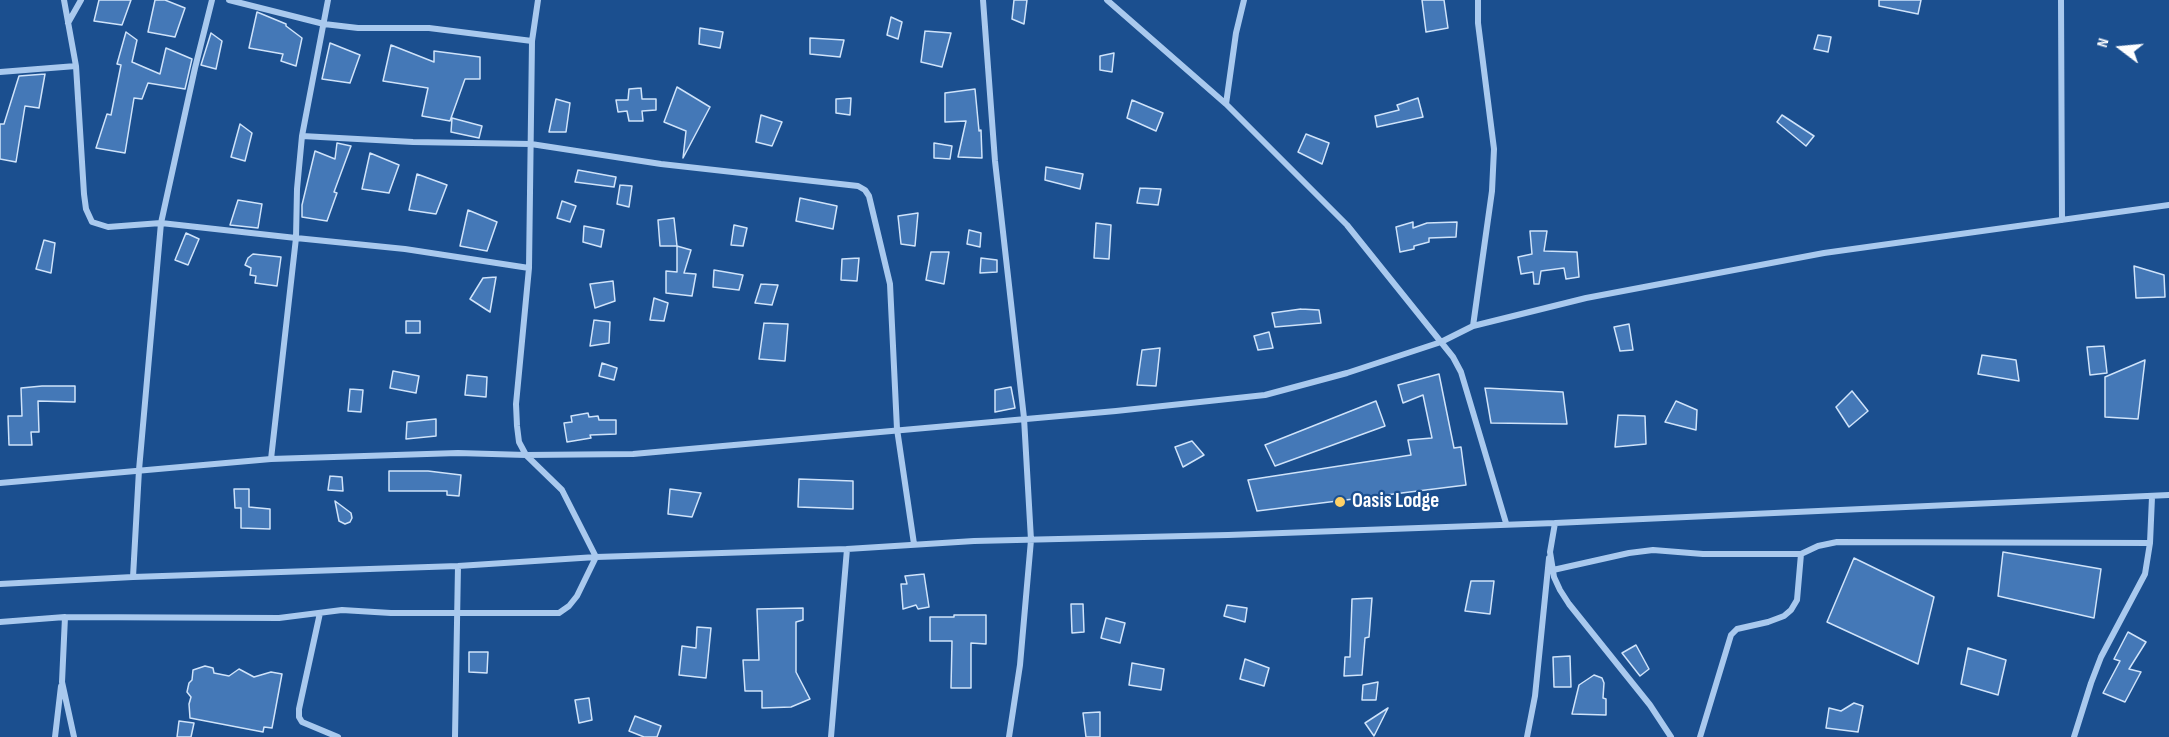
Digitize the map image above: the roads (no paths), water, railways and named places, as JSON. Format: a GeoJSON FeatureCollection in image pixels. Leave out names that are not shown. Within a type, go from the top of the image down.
{"type":"FeatureCollection","features":[{"type":"Feature","properties":{"kind":"street"},"geometry":{"type":"LineString","coordinates":[[64,0],[76,66],[84,194],[86,209],[93,222],[108,227],[161,224],[405,249],[530,268]]}},
{"type":"Feature","properties":{"kind":"street"},"geometry":{"type":"LineString","coordinates":[[68,23],[81,0]]}},
{"type":"Feature","properties":{"kind":"street"},"geometry":{"type":"LineString","coordinates":[[133,577],[139,470],[161,224],[212,0]]}},
{"type":"Feature","properties":{"kind":"street"},"geometry":{"type":"LineString","coordinates":[[229,0],[324,24],[358,28],[429,28],[532,41]]}},
{"type":"Feature","properties":{"kind":"street"},"geometry":{"type":"LineString","coordinates":[[271,459],[296,238],[297,189],[302,136],[328,0]]}},
{"type":"Feature","properties":{"kind":"street"},"geometry":{"type":"LineString","coordinates":[[538,0],[532,41],[530,268],[516,404],[519,442],[526,455],[562,490],[596,557]]}},
{"type":"Feature","properties":{"kind":"street"},"geometry":{"type":"LineString","coordinates":[[983,0],[995,162],[1024,418],[1031,540],[1020,664],[1009,737]]}},
{"type":"Feature","properties":{"kind":"street"},"geometry":{"type":"LineString","coordinates":[[1107,0],[1226,104],[1347,225],[1442,342],[1461,372],[1506,523]]}},
{"type":"Feature","properties":{"kind":"street"},"geometry":{"type":"LineString","coordinates":[[1226,104],[1236,33],[1244,0]]}},
{"type":"Feature","properties":{"kind":"street"},"geometry":{"type":"LineString","coordinates":[[1473,326],[1492,191],[1494,149],[1478,23],[1478,0]]}},
{"type":"Feature","properties":{"kind":"street"},"geometry":{"type":"LineString","coordinates":[[2061,0],[2062,220]]}},
{"type":"Feature","properties":{"kind":"street"},"geometry":{"type":"LineString","coordinates":[[0,72],[76,66]]}},
{"type":"Feature","properties":{"kind":"street"},"geometry":{"type":"LineString","coordinates":[[302,136],[413,142],[531,144],[661,164],[858,186],[865,190],[869,195],[890,284],[897,429],[914,544]]}},
{"type":"Feature","properties":{"kind":"street"},"geometry":{"type":"LineString","coordinates":[[0,483],[271,459],[458,453],[633,454],[1265,395],[1347,373],[1442,342],[1473,326],[1586,298],[1824,253],[2169,205]]}},
{"type":"Feature","properties":{"kind":"street"},"geometry":{"type":"LineString","coordinates":[[0,584],[458,566],[596,557],[847,549],[914,544],[1555,523],[2169,495]]}},
{"type":"Feature","properties":{"kind":"street"},"geometry":{"type":"LineString","coordinates":[[2074,737],[2102,657],[2145,574],[2150,543],[2152,496]]}},
{"type":"Feature","properties":{"kind":"street"},"geometry":{"type":"LineString","coordinates":[[1527,737],[1535,696],[1555,523]]}},
{"type":"Feature","properties":{"kind":"street"},"geometry":{"type":"LineString","coordinates":[[1553,570],[1653,550],[1703,554],[1801,554],[1818,546],[1837,542],[2150,543]]}},
{"type":"Feature","properties":{"kind":"street"},"geometry":{"type":"LineString","coordinates":[[831,737],[847,549]]}},
{"type":"Feature","properties":{"kind":"street"},"geometry":{"type":"LineString","coordinates":[[1550,552],[1560,590],[1569,604],[1650,705],[1671,737]]}},
{"type":"Feature","properties":{"kind":"street"},"geometry":{"type":"LineString","coordinates":[[1700,737],[1731,635],[1737,629],[1768,622],[1784,616],[1791,610],[1797,600],[1801,554]]}},
{"type":"Feature","properties":{"kind":"street"},"geometry":{"type":"LineString","coordinates":[[0,622],[65,617],[279,618],[342,610],[391,613],[559,613],[577,596],[596,557]]}},
{"type":"Feature","properties":{"kind":"street"},"geometry":{"type":"LineString","coordinates":[[455,737],[458,566]]}},
{"type":"Feature","properties":{"kind":"street"},"geometry":{"type":"LineString","coordinates":[[320,614],[298,709],[299,717],[302,722],[338,737]]}},
{"type":"Feature","properties":{"kind":"street"},"geometry":{"type":"LineString","coordinates":[[55,737],[62,682],[65,617]]}},
{"type":"Feature","properties":{"kind":"street"},"geometry":{"type":"LineString","coordinates":[[62,682],[74,737]]}},
{"type":"Feature","properties":{"kind":"place","name":"Oasis Lodge"},"geometry":{"type":"Point","coordinates":[1340,502]}}]}
